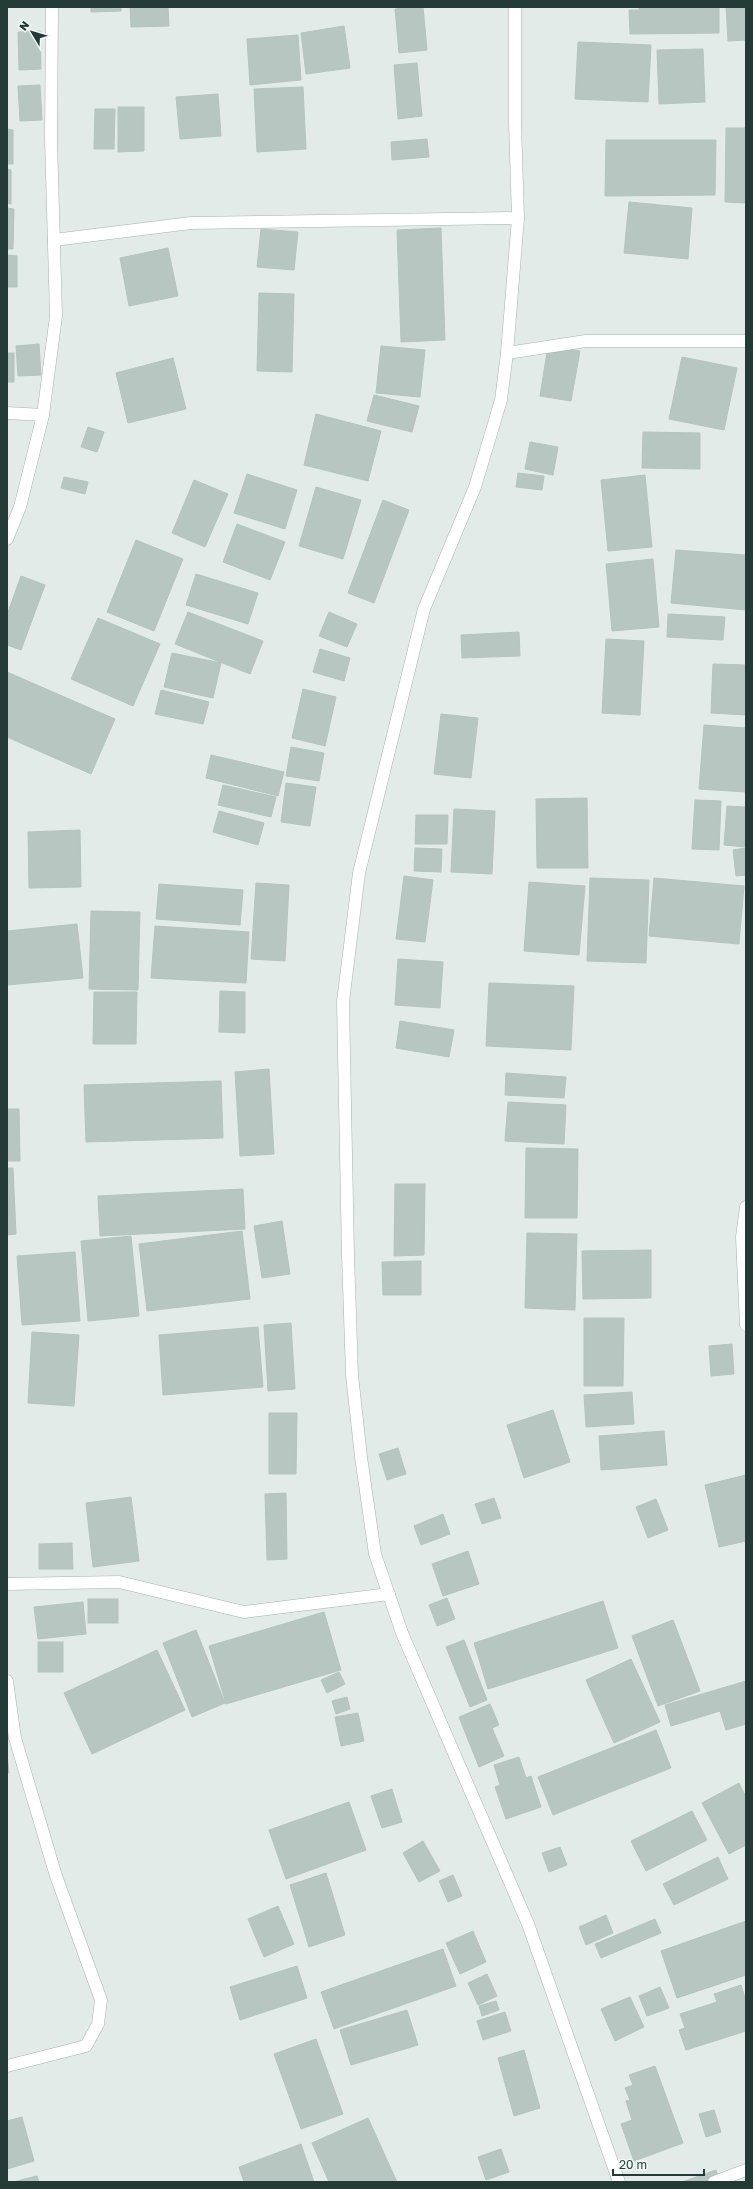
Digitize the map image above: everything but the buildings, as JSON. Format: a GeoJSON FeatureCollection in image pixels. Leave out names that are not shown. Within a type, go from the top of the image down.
{"type":"FeatureCollection","features":[{"type":"Feature","properties":{"kind":"street"},"geometry":{"type":"LineString","coordinates":[[7,539],[20,507],[43,416],[56,316],[51,139],[52,7]]}},
{"type":"Feature","properties":{"kind":"street"},"geometry":{"type":"LineString","coordinates":[[515,7],[515,123],[518,218],[507,352],[501,400],[475,487],[424,609],[359,873],[343,1002],[352,1375],[361,1457],[375,1554],[402,1633],[528,1924],[619,2182]]}},
{"type":"Feature","properties":{"kind":"street"},"geometry":{"type":"LineString","coordinates":[[54,240],[191,223],[518,218]]}},
{"type":"Feature","properties":{"kind":"street"},"geometry":{"type":"LineString","coordinates":[[507,352],[586,341],[746,341]]}},
{"type":"Feature","properties":{"kind":"street"},"geometry":{"type":"LineString","coordinates":[[7,413],[43,416]]}},
{"type":"Feature","properties":{"kind":"street"},"geometry":{"type":"LineString","coordinates":[[746,1207],[742,1237],[746,1325]]}},
{"type":"Feature","properties":{"kind":"street"},"geometry":{"type":"LineString","coordinates":[[7,1584],[119,1582],[244,1612],[389,1594]]}},
{"type":"Feature","properties":{"kind":"street"},"geometry":{"type":"LineString","coordinates":[[7,1681],[15,1738],[48,1847],[101,2000],[98,2024],[86,2046],[7,2066]]}},
{"type":"Feature","properties":{"kind":"street"},"geometry":{"type":"LineString","coordinates":[[714,2182],[746,2170]]}}]}
